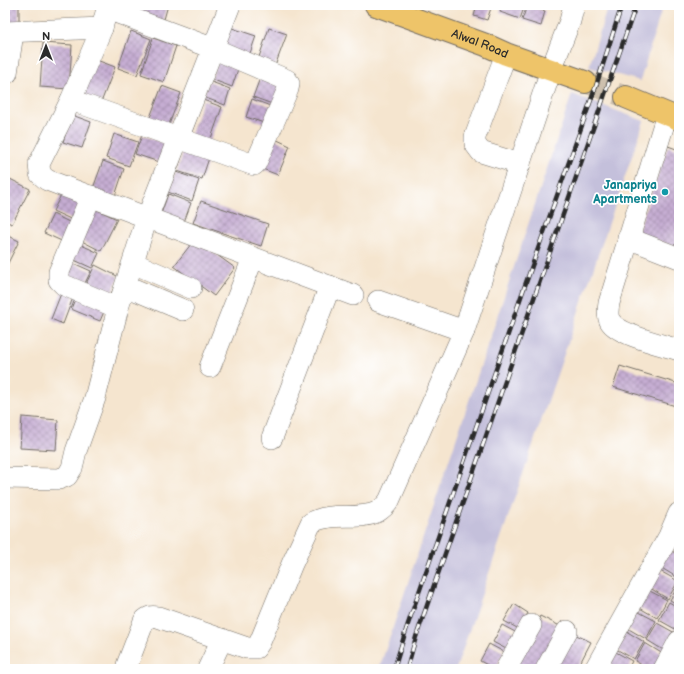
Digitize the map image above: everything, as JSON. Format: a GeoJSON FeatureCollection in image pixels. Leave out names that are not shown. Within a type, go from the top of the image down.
{"type":"FeatureCollection","features":[{"type":"Feature","properties":{"kind":"main road","name":"Alwal Road"},"geometry":{"type":"LineString","coordinates":[[376,5],[585,82]]}},
{"type":"Feature","properties":{"kind":"main road"},"geometry":{"type":"LineString","coordinates":[[626,97],[673,116]]}},
{"type":"Feature","properties":{"kind":"street"},"geometry":{"type":"LineString","coordinates":[[5,478],[59,480],[67,476],[72,468],[76,451],[95,398],[118,308],[130,288],[138,265],[147,218],[230,5]]}},
{"type":"Feature","properties":{"kind":"street"},"geometry":{"type":"LineString","coordinates":[[127,665],[144,621],[148,617],[158,617],[251,649],[256,648],[260,642],[292,564],[311,523],[316,520],[326,518],[374,513],[389,502],[464,331],[551,70],[570,22],[574,5]]}},
{"type":"Feature","properties":{"kind":"street"},"geometry":{"type":"LineString","coordinates":[[106,14],[71,100],[39,164],[40,174],[47,180],[353,295]]}},
{"type":"Feature","properties":{"kind":"street"},"geometry":{"type":"LineString","coordinates":[[7,73],[9,33],[106,14],[212,48],[287,80],[289,84],[254,165],[71,100]]}},
{"type":"Feature","properties":{"kind":"street"},"geometry":{"type":"LineString","coordinates":[[506,54],[475,137],[475,144],[481,152],[520,164]]}},
{"type":"Feature","properties":{"kind":"street"},"geometry":{"type":"LineString","coordinates":[[673,116],[628,238],[609,303],[608,314],[610,321],[618,329],[633,336],[679,350]]}},
{"type":"Feature","properties":{"kind":"street"},"geometry":{"type":"LineString","coordinates":[[91,196],[59,272],[59,280],[64,285],[118,308]]}},
{"type":"Feature","properties":{"kind":"street"},"geometry":{"type":"LineString","coordinates":[[628,238],[679,258]]}},
{"type":"Feature","properties":{"kind":"street"},"geometry":{"type":"LineString","coordinates":[[210,367],[253,258]]}},
{"type":"Feature","properties":{"kind":"street"},"geometry":{"type":"LineString","coordinates":[[138,265],[191,288]]}},
{"type":"Feature","properties":{"kind":"street"},"geometry":{"type":"LineString","coordinates":[[272,438],[330,286]]}},
{"type":"Feature","properties":{"kind":"street"},"geometry":{"type":"LineString","coordinates":[[130,288],[183,310]]}},
{"type":"Feature","properties":{"kind":"street"},"geometry":{"type":"LineString","coordinates":[[378,301],[464,331]]}},
{"type":"Feature","properties":{"kind":"street"},"geometry":{"type":"LineString","coordinates":[[595,669],[674,538],[679,513]]}},
{"type":"Feature","properties":{"kind":"street"},"geometry":{"type":"LineString","coordinates":[[506,669],[531,625]]}},
{"type":"Feature","properties":{"kind":"street"},"geometry":{"type":"LineString","coordinates":[[546,669],[567,631]]}},
{"type":"Feature","properties":{"kind":"street"},"geometry":{"type":"LineString","coordinates":[[208,669],[222,639]]}},
{"type":"Feature","properties":{"kind":"street"},"geometry":{"type":"LineString","coordinates":[[664,669],[679,641]]}},
{"type":"Feature","properties":{"kind":"shaded area"},"geometry":{"type":"Polygon","coordinates":[[[608,5],[663,5],[640,81],[589,67],[608,5]]]}},
{"type":"Feature","properties":{"kind":"shaded area"},"geometry":{"type":"Polygon","coordinates":[[[572,94],[644,121],[456,669],[379,669],[572,94]]]}},
{"type":"Feature","properties":{"kind":"building"},"geometry":{"type":"Polygon","coordinates":[[[5,5],[19,5],[19,27],[5,27],[5,5]]]}},
{"type":"Feature","properties":{"kind":"building"},"geometry":{"type":"Polygon","coordinates":[[[143,5],[168,5],[163,23],[140,16],[143,5]]]}},
{"type":"Feature","properties":{"kind":"building"},"geometry":{"type":"Polygon","coordinates":[[[477,5],[492,5],[487,20],[474,16],[477,5]]]}},
{"type":"Feature","properties":{"kind":"building"},"geometry":{"type":"Polygon","coordinates":[[[502,5],[525,5],[520,19],[500,12],[502,5]]]}},
{"type":"Feature","properties":{"kind":"building"},"geometry":{"type":"Polygon","coordinates":[[[527,6],[545,11],[541,26],[522,20],[527,6]]]}},
{"type":"Feature","properties":{"kind":"building"},"geometry":{"type":"Polygon","coordinates":[[[229,27],[256,36],[248,59],[221,50],[229,27]]]}},
{"type":"Feature","properties":{"kind":"building"},"geometry":{"type":"Polygon","coordinates":[[[269,28],[287,34],[275,66],[258,60],[269,28]]]}},
{"type":"Feature","properties":{"kind":"building"},"geometry":{"type":"Polygon","coordinates":[[[131,31],[151,39],[137,75],[118,68],[131,31]]]}},
{"type":"Feature","properties":{"kind":"building"},"geometry":{"type":"Polygon","coordinates":[[[153,38],[176,46],[164,82],[141,74],[153,38]]]}},
{"type":"Feature","properties":{"kind":"building"},"geometry":{"type":"Polygon","coordinates":[[[43,43],[72,45],[69,89],[40,87],[43,43]]]}},
{"type":"Feature","properties":{"kind":"building"},"geometry":{"type":"Polygon","coordinates":[[[94,59],[115,67],[100,105],[80,98],[94,59]]]}},
{"type":"Feature","properties":{"kind":"building"},"geometry":{"type":"Polygon","coordinates":[[[218,61],[238,69],[232,87],[211,79],[218,61]]]}},
{"type":"Feature","properties":{"kind":"building"},"geometry":{"type":"Polygon","coordinates":[[[260,78],[282,86],[275,105],[253,97],[260,78]]]}},
{"type":"Feature","properties":{"kind":"building"},"geometry":{"type":"Polygon","coordinates":[[[209,81],[230,89],[225,105],[203,97],[209,81]]]}},
{"type":"Feature","properties":{"kind":"building"},"geometry":{"type":"Polygon","coordinates":[[[162,86],[181,93],[168,127],[149,120],[162,86]]]}},
{"type":"Feature","properties":{"kind":"building"},"geometry":{"type":"Polygon","coordinates":[[[252,99],[273,107],[267,124],[246,117],[252,99]]]}},
{"type":"Feature","properties":{"kind":"building"},"geometry":{"type":"Polygon","coordinates":[[[203,100],[222,107],[209,144],[190,137],[203,100]]]}},
{"type":"Feature","properties":{"kind":"building"},"geometry":{"type":"Polygon","coordinates":[[[72,115],[91,122],[82,148],[63,142],[72,115]]]}},
{"type":"Feature","properties":{"kind":"building"},"geometry":{"type":"Polygon","coordinates":[[[114,134],[138,142],[129,166],[106,158],[114,134]]]}},
{"type":"Feature","properties":{"kind":"building"},"geometry":{"type":"Polygon","coordinates":[[[142,135],[169,145],[162,163],[135,154],[142,135]]]}},
{"type":"Feature","properties":{"kind":"building"},"geometry":{"type":"Polygon","coordinates":[[[273,138],[290,146],[278,175],[260,168],[273,138]]]}},
{"type":"Feature","properties":{"kind":"building","name":"Janapriya Apartments"},"geometry":{"type":"Polygon","coordinates":[[[668,146],[679,150],[679,236],[675,247],[637,233],[668,146]]]}},
{"type":"Feature","properties":{"kind":"building"},"geometry":{"type":"Polygon","coordinates":[[[184,150],[209,158],[202,179],[177,171],[184,150]]]}},
{"type":"Feature","properties":{"kind":"building"},"geometry":{"type":"Polygon","coordinates":[[[103,161],[124,169],[114,199],[92,191],[103,161]]]}},
{"type":"Feature","properties":{"kind":"building"},"geometry":{"type":"Polygon","coordinates":[[[176,172],[199,180],[192,201],[168,192],[176,172]]]}},
{"type":"Feature","properties":{"kind":"building"},"geometry":{"type":"Polygon","coordinates":[[[8,178],[30,189],[12,224],[5,221],[5,183],[8,178]]]}},
{"type":"Feature","properties":{"kind":"building"},"geometry":{"type":"Polygon","coordinates":[[[62,193],[85,204],[77,222],[53,211],[62,193]]]}},
{"type":"Feature","properties":{"kind":"building"},"geometry":{"type":"Polygon","coordinates":[[[168,194],[191,203],[184,222],[161,214],[168,194]]]}},
{"type":"Feature","properties":{"kind":"building"},"geometry":{"type":"Polygon","coordinates":[[[201,201],[268,224],[261,246],[193,223],[201,201]]]}},
{"type":"Feature","properties":{"kind":"building"},"geometry":{"type":"Polygon","coordinates":[[[93,208],[117,219],[101,251],[78,239],[93,208]]]}},
{"type":"Feature","properties":{"kind":"building"},"geometry":{"type":"Polygon","coordinates":[[[53,214],[75,225],[66,243],[44,233],[53,214]]]}},
{"type":"Feature","properties":{"kind":"building"},"geometry":{"type":"Polygon","coordinates":[[[5,234],[19,241],[5,269],[5,234]]]}},
{"type":"Feature","properties":{"kind":"building"},"geometry":{"type":"Polygon","coordinates":[[[195,239],[235,268],[214,296],[174,266],[195,239]]]}},
{"type":"Feature","properties":{"kind":"building"},"geometry":{"type":"Polygon","coordinates":[[[79,244],[99,253],[92,268],[72,259],[79,244]]]}},
{"type":"Feature","properties":{"kind":"building"},"geometry":{"type":"Polygon","coordinates":[[[71,262],[91,271],[82,289],[62,279],[71,262]]]}},
{"type":"Feature","properties":{"kind":"building"},"geometry":{"type":"Polygon","coordinates":[[[95,265],[119,277],[108,300],[84,288],[95,265]]]}},
{"type":"Feature","properties":{"kind":"building"},"geometry":{"type":"Polygon","coordinates":[[[62,291],[74,295],[63,324],[51,319],[62,291]]]}},
{"type":"Feature","properties":{"kind":"building"},"geometry":{"type":"Polygon","coordinates":[[[77,294],[106,307],[100,321],[71,309],[77,294]]]}},
{"type":"Feature","properties":{"kind":"building"},"geometry":{"type":"Polygon","coordinates":[[[620,366],[679,384],[679,407],[613,387],[620,366]]]}},
{"type":"Feature","properties":{"kind":"building"},"geometry":{"type":"Polygon","coordinates":[[[22,417],[58,420],[56,450],[20,448],[22,417]]]}},
{"type":"Feature","properties":{"kind":"building"},"geometry":{"type":"Polygon","coordinates":[[[670,550],[679,555],[678,578],[660,567],[670,550]]]}},
{"type":"Feature","properties":{"kind":"building"},"geometry":{"type":"Polygon","coordinates":[[[660,571],[678,581],[668,599],[650,588],[660,571]]]}},
{"type":"Feature","properties":{"kind":"building"},"geometry":{"type":"Polygon","coordinates":[[[679,584],[679,605],[670,600],[679,584]]]}},
{"type":"Feature","properties":{"kind":"building"},"geometry":{"type":"Polygon","coordinates":[[[648,590],[667,600],[657,618],[638,607],[648,590]]]}},
{"type":"Feature","properties":{"kind":"building"},"geometry":{"type":"Polygon","coordinates":[[[669,602],[679,608],[679,627],[677,630],[659,620],[669,602]]]}},
{"type":"Feature","properties":{"kind":"building"},"geometry":{"type":"Polygon","coordinates":[[[514,604],[528,613],[519,629],[504,621],[514,604]]]}},
{"type":"Feature","properties":{"kind":"building"},"geometry":{"type":"Polygon","coordinates":[[[637,611],[656,621],[646,639],[627,628],[637,611]]]}},
{"type":"Feature","properties":{"kind":"building"},"geometry":{"type":"Polygon","coordinates":[[[540,616],[564,628],[542,669],[511,669],[540,616]]]}},
{"type":"Feature","properties":{"kind":"building"},"geometry":{"type":"Polygon","coordinates":[[[657,623],[675,633],[665,651],[647,640],[657,623]]]}},
{"type":"Feature","properties":{"kind":"building"},"geometry":{"type":"Polygon","coordinates":[[[502,625],[517,633],[508,650],[493,642],[502,625]]]}},
{"type":"Feature","properties":{"kind":"building"},"geometry":{"type":"Polygon","coordinates":[[[626,631],[644,642],[634,659],[616,649],[626,631]]]}},
{"type":"Feature","properties":{"kind":"building"},"geometry":{"type":"Polygon","coordinates":[[[570,632],[591,642],[577,669],[551,669],[570,632]]]}},
{"type":"Feature","properties":{"kind":"building"},"geometry":{"type":"Polygon","coordinates":[[[645,643],[663,654],[655,669],[649,669],[635,661],[645,643]]]}},
{"type":"Feature","properties":{"kind":"building"},"geometry":{"type":"Polygon","coordinates":[[[489,644],[504,652],[495,669],[480,661],[489,644]]]}},
{"type":"Feature","properties":{"kind":"building"},"geometry":{"type":"Polygon","coordinates":[[[614,651],[632,661],[628,669],[605,669],[614,651]]]}},
{"type":"Feature","properties":{"kind":"tunnel"},"geometry":{"type":"LineString","coordinates":[[585,82],[626,97]]}},
{"type":"Feature","properties":{"kind":"railway"},"geometry":{"type":"LineString","coordinates":[[394,669],[407,627],[523,291],[596,86],[622,5]]}},
{"type":"Feature","properties":{"kind":"railway"},"geometry":{"type":"LineString","coordinates":[[407,669],[416,637],[636,5]]}},
{"type":"Feature","properties":{"kind":"place","name":"Janapriya Apartments"},"geometry":{"type":"Point","coordinates":[665,192]}}]}
